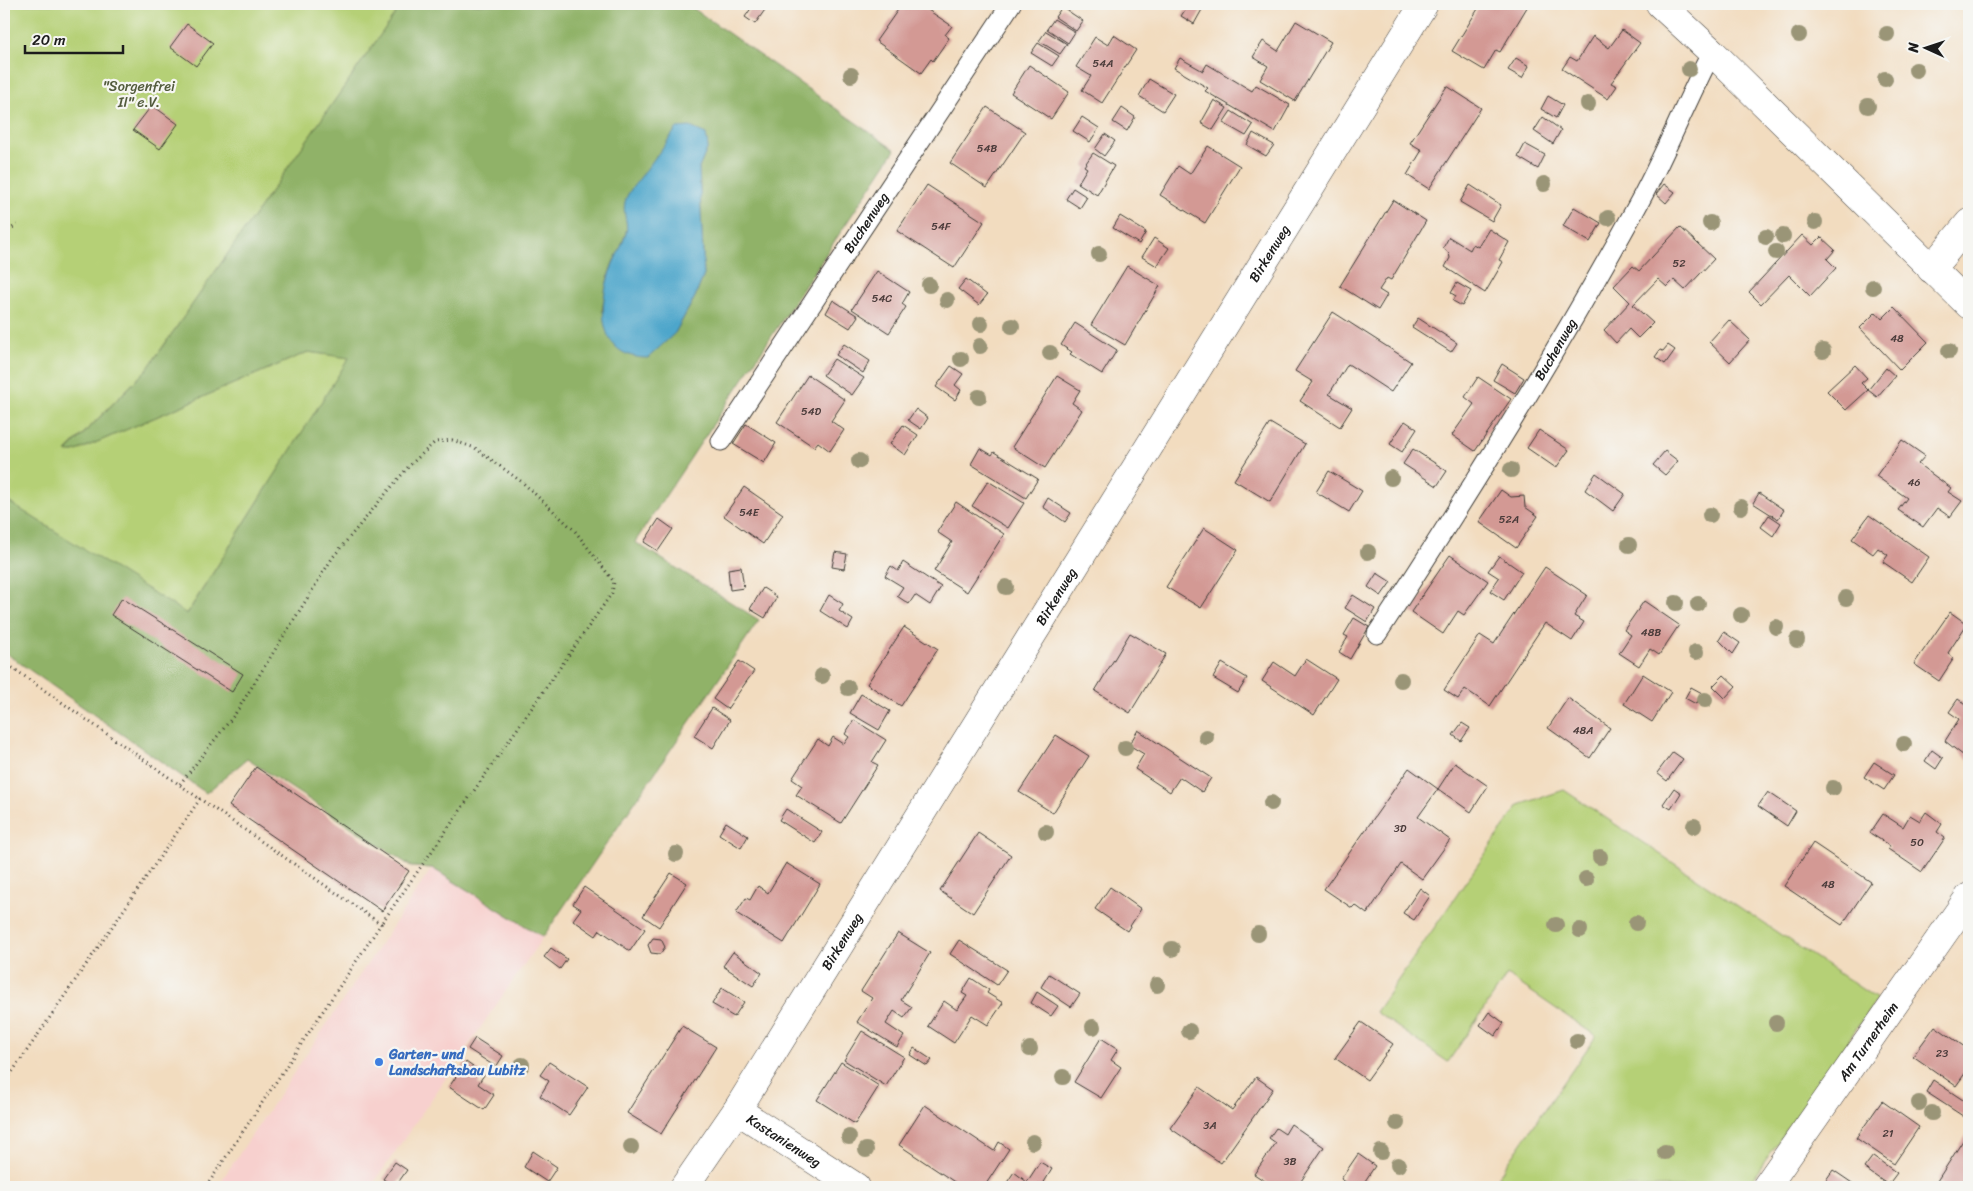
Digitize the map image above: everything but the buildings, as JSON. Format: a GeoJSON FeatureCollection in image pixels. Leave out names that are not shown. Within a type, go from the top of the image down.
{"type":"FeatureCollection","features":[{"type":"Feature","properties":{"kind":"street","name":"Birkenweg"},"geometry":{"type":"LineString","coordinates":[[684,1187],[737,1110],[1424,4]]}},
{"type":"Feature","properties":{"kind":"street"},"geometry":{"type":"LineString","coordinates":[[1660,4],[1712,52],[1969,305]]}},
{"type":"Feature","properties":{"kind":"street"},"geometry":{"type":"LineString","coordinates":[[1931,269],[1969,223]]}},
{"type":"Feature","properties":{"kind":"street","name":"Am Turnerheim"},"geometry":{"type":"LineString","coordinates":[[1766,1187],[1969,898]]}},
{"type":"Feature","properties":{"kind":"street","name":"Kastanienweg"},"geometry":{"type":"LineString","coordinates":[[737,1110],[856,1187]]}},
{"type":"Feature","properties":{"kind":"lane","name":"Buchenweg"},"geometry":{"type":"LineString","coordinates":[[721,441],[1011,4]]}},
{"type":"Feature","properties":{"kind":"lane","name":"Buchenweg"},"geometry":{"type":"LineString","coordinates":[[1377,634],[1450,523],[1539,379],[1638,206],[1712,52]]}},
{"type":"Feature","properties":{"kind":"path"},"geometry":{"type":"LineString","coordinates":[[4,233],[17,225]]}},
{"type":"Feature","properties":{"kind":"path"},"geometry":{"type":"LineString","coordinates":[[180,784],[234,714],[333,557],[409,466],[435,442],[452,440],[475,448],[522,482],[575,531],[614,582],[612,593],[380,924],[206,1187]]}},
{"type":"Feature","properties":{"kind":"path"},"geometry":{"type":"LineString","coordinates":[[4,662],[380,924]]}},
{"type":"Feature","properties":{"kind":"path"},"geometry":{"type":"LineString","coordinates":[[4,1084],[200,799]]}},
{"type":"Feature","properties":{"kind":"shaded area","name":"Garten- und Landschaftsbau Lubitz"},"geometry":{"type":"Polygon","coordinates":[[[432,868],[543,937],[371,1187],[217,1187],[432,868]]]}},
{"type":"Feature","properties":{"kind":"green space","name":"\"Sorgenfrei II\" e.V."},"geometry":{"type":"Polygon","coordinates":[[[4,4],[402,4],[148,368],[66,451],[74,452],[308,352],[350,357],[186,615],[4,499],[4,4]]]}},
{"type":"Feature","properties":{"kind":"green space"},"geometry":{"type":"Polygon","coordinates":[[[402,4],[687,4],[895,150],[635,542],[759,620],[543,937],[432,868],[412,867],[247,759],[206,793],[4,652],[4,499],[187,614],[349,358],[308,352],[74,452],[66,452],[148,368],[402,4]],[[708,147],[627,229],[621,248],[608,276],[602,311],[675,333],[695,297],[704,275],[699,168],[708,147]]]}},
{"type":"Feature","properties":{"kind":"green space"},"geometry":{"type":"Polygon","coordinates":[[[1564,790],[1877,999],[1747,1187],[1491,1187],[1596,1036],[1507,975],[1448,1062],[1376,1012],[1519,805],[1564,790]]]}},
{"type":"Feature","properties":{"kind":"water"},"geometry":{"type":"Polygon","coordinates":[[[690,127],[706,134],[708,147],[699,168],[704,275],[695,297],[675,333],[648,358],[632,356],[620,350],[611,341],[606,330],[604,317],[604,303],[609,275],[627,228],[624,211],[625,202],[630,190],[677,128],[690,127]]]}},
{"type":"Feature","properties":{"kind":"place","name":"Garten- und Landschaftsbau Lubitz"},"geometry":{"type":"Point","coordinates":[379,1062]}}]}
